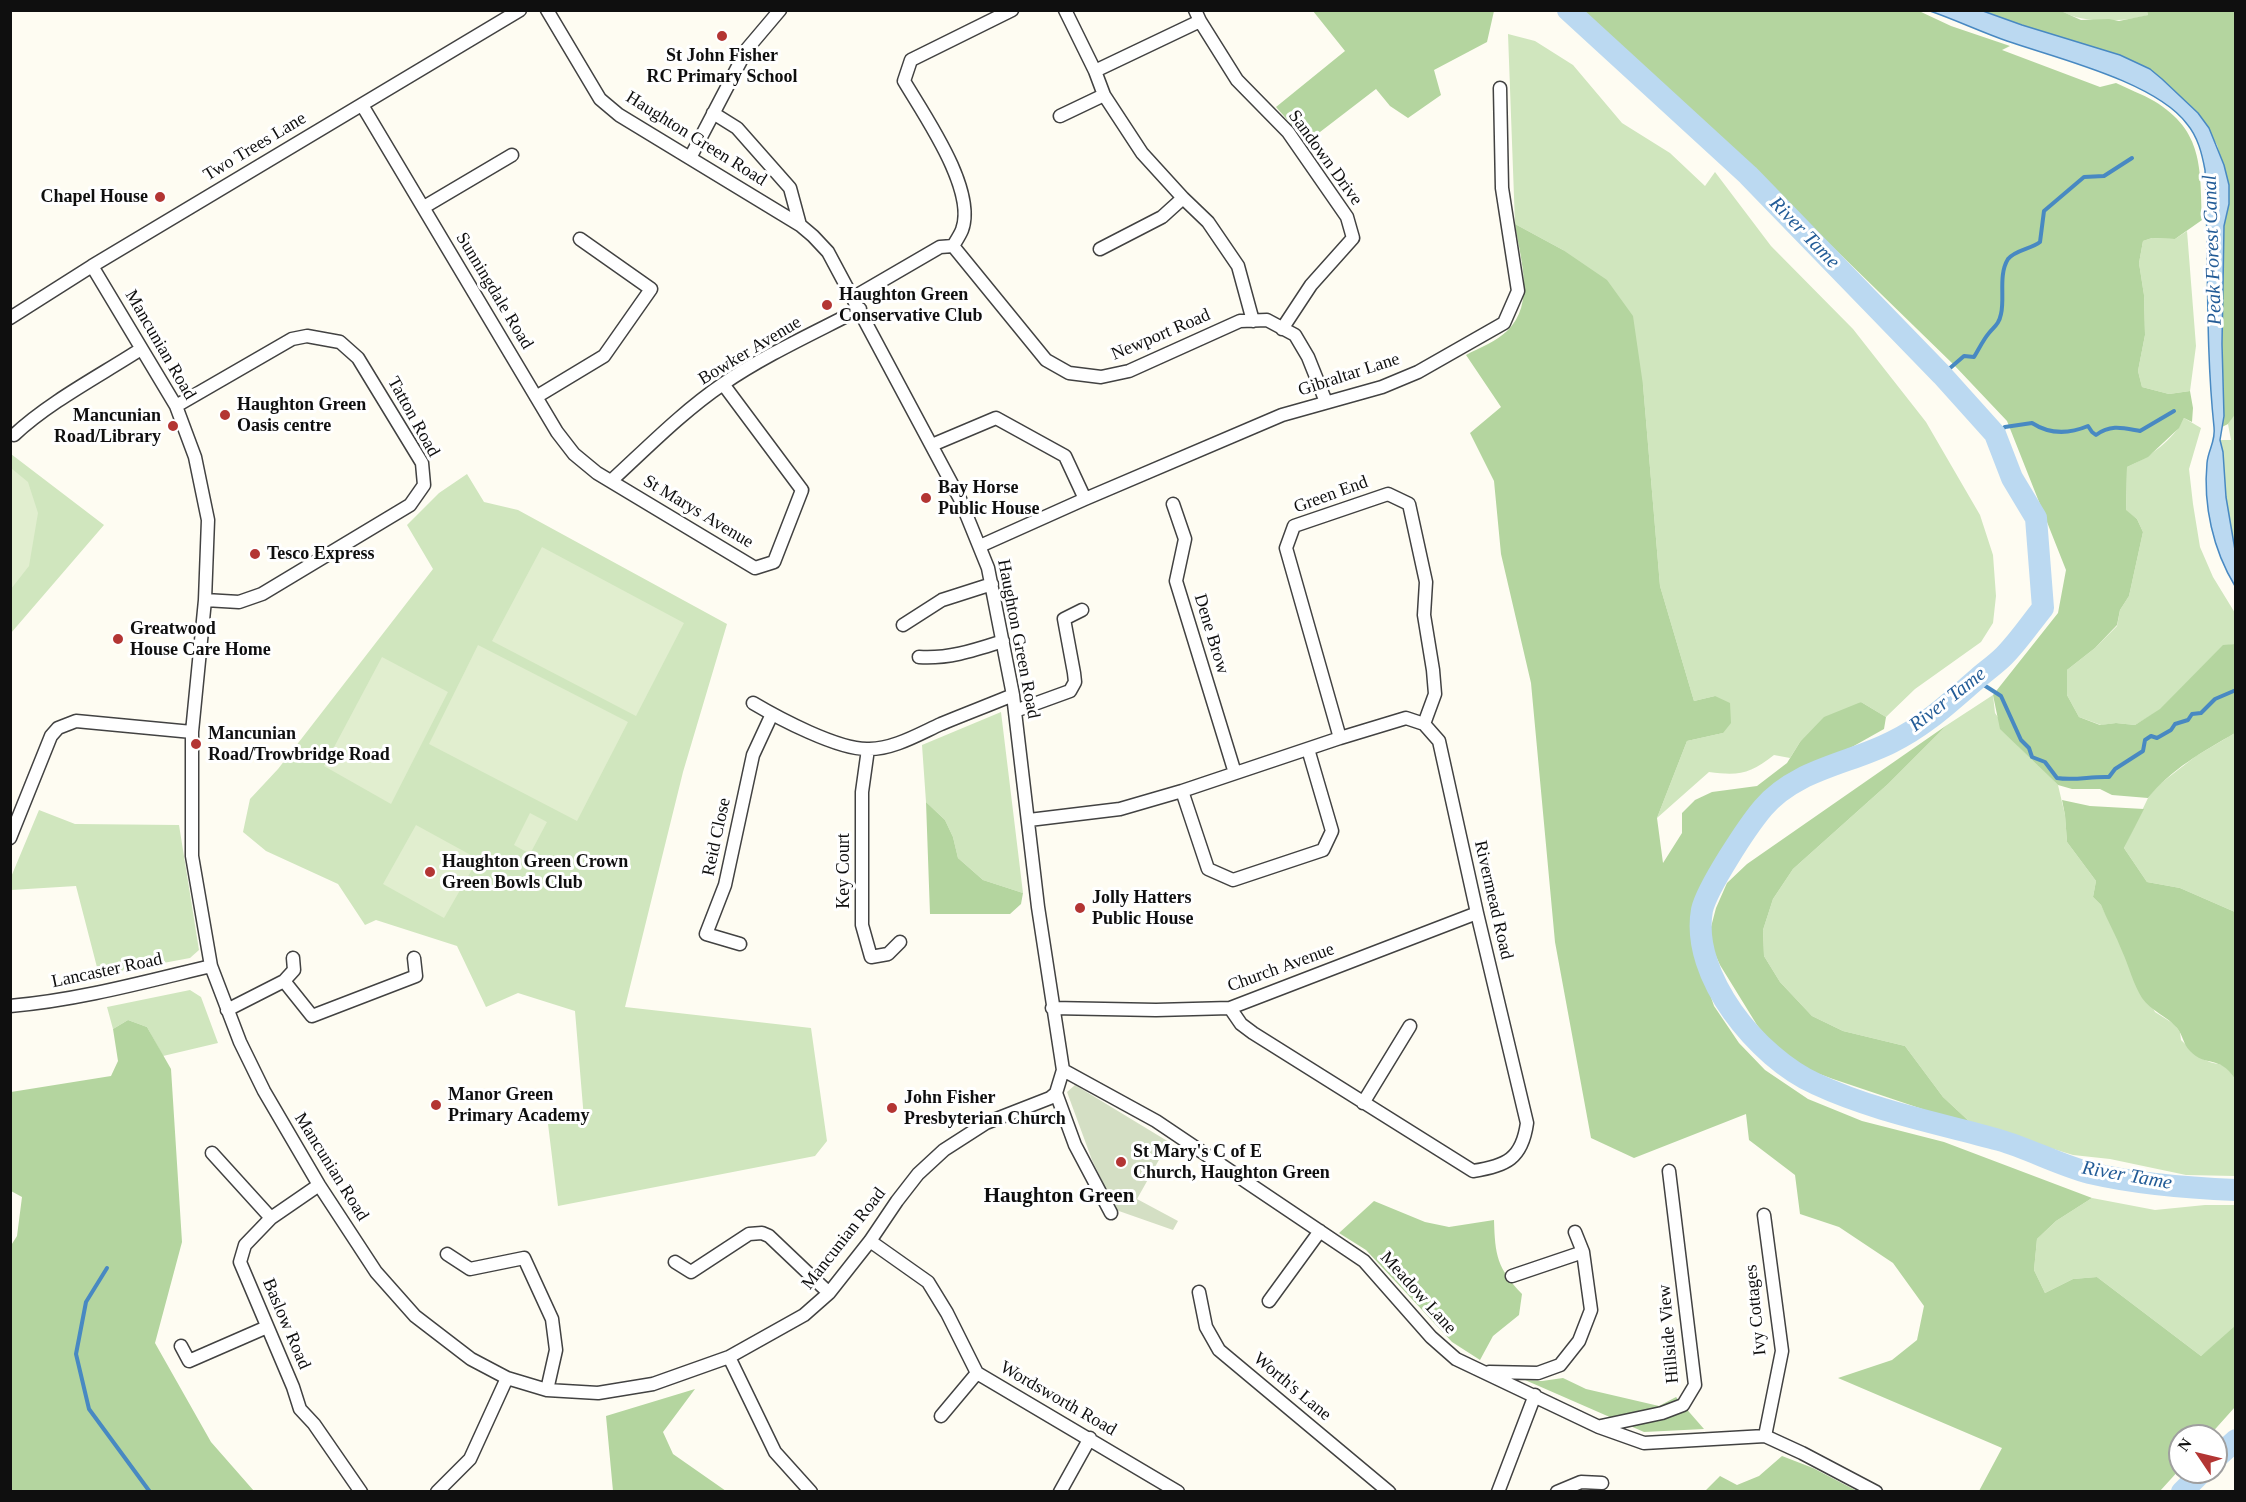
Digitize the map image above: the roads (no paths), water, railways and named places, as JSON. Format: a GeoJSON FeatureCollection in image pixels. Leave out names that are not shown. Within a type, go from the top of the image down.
{"type":"FeatureCollection","features":[{"type":"Feature","properties":{"kind":"street","name":"Two Trees Lane"},"geometry":{"type":"LineString","coordinates":[[10,318],[520,10]]}},
{"type":"Feature","properties":{"kind":"street","name":"Haughton Green Road"},"geometry":{"type":"LineString","coordinates":[[547,10],[600,99],[619,115],[800,225],[828,252],[960,499],[980,546],[992,584],[1013,695],[1038,907],[1063,1070]]}},
{"type":"Feature","properties":{"kind":"street"},"geometry":{"type":"LineString","coordinates":[[690,158],[747,49],[780,10]]}},
{"type":"Feature","properties":{"kind":"street"},"geometry":{"type":"LineString","coordinates":[[854,297],[940,247],[953,246],[963,228],[964,207],[955,170],[904,81],[911,60],[1011,10]]}},
{"type":"Feature","properties":{"kind":"street"},"geometry":{"type":"LineString","coordinates":[[1065,10],[1095,71],[1104,96],[1142,153],[1208,222],[1238,266],[1253,321]]}},
{"type":"Feature","properties":{"kind":"street"},"geometry":{"type":"LineString","coordinates":[[1095,71],[1197,16]]}},
{"type":"Feature","properties":{"kind":"street","name":"Sandown Drive"},"geometry":{"type":"LineString","coordinates":[[1197,16],[1237,80],[1288,132],[1347,217],[1353,238],[1311,285],[1282,329]]}},
{"type":"Feature","properties":{"kind":"street","name":"Gibraltar Lane"},"geometry":{"type":"LineString","coordinates":[[980,546],[1282,415],[1382,387],[1418,372],[1504,323],[1518,291],[1502,188],[1500,88]]}},
{"type":"Feature","properties":{"kind":"street"},"geometry":{"type":"LineString","coordinates":[[1060,116],[1104,96]]}},
{"type":"Feature","properties":{"kind":"street","name":"Sunningdale Road"},"geometry":{"type":"LineString","coordinates":[[362,105],[557,432],[574,454],[611,481]]}},
{"type":"Feature","properties":{"kind":"street","name":"Haughton Green Road"},"geometry":{"type":"LineString","coordinates":[[714,113],[738,128],[790,188],[800,225]]}},
{"type":"Feature","properties":{"kind":"street"},"geometry":{"type":"LineString","coordinates":[[423,207],[512,155]]}},
{"type":"Feature","properties":{"kind":"street"},"geometry":{"type":"LineString","coordinates":[[1100,249],[1162,217],[1183,198]]}},
{"type":"Feature","properties":{"kind":"street"},"geometry":{"type":"LineString","coordinates":[[536,397],[604,356],[651,289],[580,239]]}},
{"type":"Feature","properties":{"kind":"street","name":"Newport Road"},"geometry":{"type":"LineString","coordinates":[[953,246],[1046,360],[1069,373],[1101,377],[1129,371],[1240,321],[1267,320],[1295,335],[1308,357],[1326,402]]}},
{"type":"Feature","properties":{"kind":"street","name":"Mancunian Road"},"geometry":{"type":"LineString","coordinates":[[93,266],[176,406],[195,457],[208,520],[205,600],[192,732],[192,856],[211,966],[240,1042],[264,1092],[319,1185],[376,1272],[415,1316],[471,1359],[507,1378],[547,1390],[598,1393],[653,1384],[729,1357],[804,1315],[829,1293],[918,1174],[944,1150],[986,1123],[1050,1098],[1056,1093]]}},
{"type":"Feature","properties":{"kind":"street","name":"Bowker Avenue"},"geometry":{"type":"LineString","coordinates":[[611,481],[679,418],[723,384],[762,360],[860,309]]}},
{"type":"Feature","properties":{"kind":"street","name":"Tatton Road"},"geometry":{"type":"LineString","coordinates":[[176,406],[292,339],[307,336],[340,342],[358,358],[422,463],[424,485],[410,505],[262,594],[238,602],[205,600]]}},
{"type":"Feature","properties":{"kind":"street"},"geometry":{"type":"LineString","coordinates":[[14,435],[45,411],[141,349]]}},
{"type":"Feature","properties":{"kind":"street","name":"St Marys Avenue"},"geometry":{"type":"LineString","coordinates":[[611,481],[755,568],[774,562],[802,490],[723,384]]}},
{"type":"Feature","properties":{"kind":"street"},"geometry":{"type":"LineString","coordinates":[[932,445],[996,418],[1065,456],[1085,499]]}},
{"type":"Feature","properties":{"kind":"street","name":"Green End"},"geometry":{"type":"LineString","coordinates":[[1340,738],[1286,548],[1294,526],[1388,494],[1409,504],[1426,582],[1425,615],[1435,694],[1424,724]]}},
{"type":"Feature","properties":{"kind":"street","name":"Dene Brow"},"geometry":{"type":"LineString","coordinates":[[1173,504],[1185,539],[1176,581],[1235,773]]}},
{"type":"Feature","properties":{"kind":"street"},"geometry":{"type":"LineString","coordinates":[[903,625],[942,600],[992,584]]}},
{"type":"Feature","properties":{"kind":"street"},"geometry":{"type":"LineString","coordinates":[[1015,711],[1070,691],[1075,682],[1064,619],[1082,610]]}},
{"type":"Feature","properties":{"kind":"street"},"geometry":{"type":"LineString","coordinates":[[919,657],[938,658],[958,655],[1003,641]]}},
{"type":"Feature","properties":{"kind":"street"},"geometry":{"type":"LineString","coordinates":[[753,703],[772,714],[845,745],[867,749],[890,745],[924,733],[1013,695]]}},
{"type":"Feature","properties":{"kind":"street","name":"Reid Close"},"geometry":{"type":"LineString","coordinates":[[740,944],[706,934],[725,885],[753,754],[772,714]]}},
{"type":"Feature","properties":{"kind":"street"},"geometry":{"type":"LineString","coordinates":[[1029,820],[1120,809],[1406,718],[1424,724]]}},
{"type":"Feature","properties":{"kind":"street"},"geometry":{"type":"LineString","coordinates":[[10,838],[16,810],[51,736],[58,728],[69,722],[192,732]]}},
{"type":"Feature","properties":{"kind":"street","name":"Rivermead Road"},"geometry":{"type":"LineString","coordinates":[[1230,1008],[1241,1024],[1253,1033],[1473,1171],[1504,1165],[1518,1152],[1523,1142],[1527,1123],[1439,741],[1424,724]]}},
{"type":"Feature","properties":{"kind":"street","name":"Key Court"},"geometry":{"type":"LineString","coordinates":[[867,749],[862,792],[864,933],[871,957],[888,954],[900,942]]}},
{"type":"Feature","properties":{"kind":"street"},"geometry":{"type":"LineString","coordinates":[[1182,791],[1208,869],[1233,880],[1267,869],[1323,850],[1332,831],[1308,749]]}},
{"type":"Feature","properties":{"kind":"street","name":"Church Avenue"},"geometry":{"type":"LineString","coordinates":[[1052,1008],[1156,1010],[1230,1008],[1477,913]]}},
{"type":"Feature","properties":{"kind":"street"},"geometry":{"type":"LineString","coordinates":[[227,1010],[284,981],[294,970],[293,958]]}},
{"type":"Feature","properties":{"kind":"street"},"geometry":{"type":"LineString","coordinates":[[284,981],[312,1016],[416,976],[414,958]]}},
{"type":"Feature","properties":{"kind":"street","name":"Lancaster Road"},"geometry":{"type":"LineString","coordinates":[[10,1006],[104,992],[211,966]]}},
{"type":"Feature","properties":{"kind":"street"},"geometry":{"type":"LineString","coordinates":[[1363,1103],[1410,1026]]}},
{"type":"Feature","properties":{"kind":"street"},"geometry":{"type":"LineString","coordinates":[[1063,1070],[1056,1093],[1075,1145],[1111,1213]]}},
{"type":"Feature","properties":{"kind":"street","name":"Meadow Lane"},"geometry":{"type":"LineString","coordinates":[[1063,1070],[1156,1121],[1364,1261],[1431,1337],[1456,1359],[1599,1427],[1644,1443],[1765,1436],[1876,1491]]}},
{"type":"Feature","properties":{"kind":"street"},"geometry":{"type":"LineString","coordinates":[[212,1153],[271,1218]]}},
{"type":"Feature","properties":{"kind":"street","name":"Hillside View"},"geometry":{"type":"LineString","coordinates":[[1599,1427],[1662,1413],[1683,1405],[1695,1385],[1669,1171]]}},
{"type":"Feature","properties":{"kind":"street","name":"Baslow Road"},"geometry":{"type":"LineString","coordinates":[[319,1185],[271,1218],[245,1245],[240,1262],[293,1387],[300,1409],[314,1424],[361,1491]]}},
{"type":"Feature","properties":{"kind":"street","name":"Ivy Cottages"},"geometry":{"type":"LineString","coordinates":[[1764,1215],[1782,1351],[1765,1436]]}},
{"type":"Feature","properties":{"kind":"street"},"geometry":{"type":"LineString","coordinates":[[1269,1300],[1320,1231]]}},
{"type":"Feature","properties":{"kind":"street"},"geometry":{"type":"LineString","coordinates":[[1485,1373],[1538,1373],[1560,1365],[1580,1341],[1591,1310],[1583,1252],[1575,1232]]}},
{"type":"Feature","properties":{"kind":"street"},"geometry":{"type":"LineString","coordinates":[[675,1262],[691,1272],[749,1234],[762,1233],[769,1236],[829,1293]]}},
{"type":"Feature","properties":{"kind":"street","name":"Wordsworth Road"},"geometry":{"type":"LineString","coordinates":[[870,1241],[928,1282],[947,1313],[977,1373],[1178,1491]]}},
{"type":"Feature","properties":{"kind":"street"},"geometry":{"type":"LineString","coordinates":[[1512,1276],[1583,1252]]}},
{"type":"Feature","properties":{"kind":"street"},"geometry":{"type":"LineString","coordinates":[[447,1254],[470,1269],[524,1258],[552,1319],[556,1350],[547,1390]]}},
{"type":"Feature","properties":{"kind":"street","name":"Worth's Lane"},"geometry":{"type":"LineString","coordinates":[[1199,1292],[1206,1327],[1219,1350],[1389,1491]]}},
{"type":"Feature","properties":{"kind":"street"},"geometry":{"type":"LineString","coordinates":[[181,1346],[189,1361],[267,1326]]}},
{"type":"Feature","properties":{"kind":"street"},"geometry":{"type":"LineString","coordinates":[[729,1357],[775,1452],[811,1491]]}},
{"type":"Feature","properties":{"kind":"street"},"geometry":{"type":"LineString","coordinates":[[941,1416],[977,1373]]}},
{"type":"Feature","properties":{"kind":"street"},"geometry":{"type":"LineString","coordinates":[[436,1491],[470,1459],[507,1378]]}},
{"type":"Feature","properties":{"kind":"street"},"geometry":{"type":"LineString","coordinates":[[1498,1491],[1535,1395]]}},
{"type":"Feature","properties":{"kind":"street"},"geometry":{"type":"LineString","coordinates":[[1059,1491],[1090,1438]]}},
{"type":"Feature","properties":{"kind":"street"},"geometry":{"type":"LineString","coordinates":[[1557,1491],[1581,1482],[1602,1483]]}},
{"type":"Feature","properties":{"kind":"water","name":"Peak Forest Canal"},"geometry":{"type":"Polygon","coordinates":[[[1930,11],[1983,11],[2120,55],[2150,69],[2198,113],[2209,128],[2224,165],[2229,185],[2229,204],[2224,226],[2222,344],[2224,416],[2220,440],[2235,550],[2235,586],[2215,542],[2208,511],[2207,463],[2214,432],[2209,363],[2205,170],[2194,134],[2172,109],[2129,84],[1930,11]]]}},
{"type":"Feature","properties":{"kind":"waterway","name":"River Tame"},"geometry":{"type":"LineString","coordinates":[[1568,10],[1748,175],[1942,375],[1995,434],[2012,478],[2036,518],[2043,608],[2009,651],[1937,713],[1904,736],[1791,784],[1763,808],[1747,829],[1719,873],[1702,910],[1701,935],[1707,961],[1718,987],[1733,1012],[1751,1035],[1772,1055],[1794,1072],[1816,1084],[1860,1102],[1999,1140],[2090,1173],[2162,1185],[2236,1190]]}},
{"type":"Feature","properties":{"kind":"waterway"},"geometry":{"type":"LineString","coordinates":[[1942,375],[1964,356],[1974,357],[1998,323],[2002,308],[2002,279],[2005,265],[2011,256],[2040,242],[2044,211],[2084,177],[2104,176],[2132,158]]}},
{"type":"Feature","properties":{"kind":"waterway"},"geometry":{"type":"LineString","coordinates":[[1995,434],[2005,427],[2032,423],[2059,432],[2088,426],[2096,435],[2112,428],[2140,431],[2174,411]]}},
{"type":"Feature","properties":{"kind":"waterway"},"geometry":{"type":"LineString","coordinates":[[1976,680],[2001,696],[2021,740],[2029,748],[2032,757],[2045,762],[2057,778],[2064,779],[2109,777],[2115,769],[2143,751],[2145,740],[2151,736],[2157,738],[2171,730],[2175,724],[2188,720],[2192,714],[2201,713],[2215,699],[2236,690]]}},
{"type":"Feature","properties":{"kind":"waterway"},"geometry":{"type":"LineString","coordinates":[[107,1268],[86,1302],[76,1354],[89,1409],[150,1492]]}},
{"type":"Feature","properties":{"kind":"waterway","name":"River Tame"},"geometry":{"type":"LineString","coordinates":[[2228,1447],[2236,1440]]}},
{"type":"Feature","properties":{"kind":"waterway","name":"River Tame"},"geometry":{"type":"LineString","coordinates":[[2182,1492],[2190,1484]]}},
{"type":"Feature","properties":{"kind":"place","name":"St John Fisher RC Primary School"},"geometry":{"type":"Point","coordinates":[722,36]}},
{"type":"Feature","properties":{"kind":"place","name":"Chapel House"},"geometry":{"type":"Point","coordinates":[160,197]}},
{"type":"Feature","properties":{"kind":"place","name":"Haughton Green Conservative Club"},"geometry":{"type":"Point","coordinates":[827,305]}},
{"type":"Feature","properties":{"kind":"place","name":"Haughton Green Oasis centre"},"geometry":{"type":"Point","coordinates":[225,415]}},
{"type":"Feature","properties":{"kind":"place","name":"Mancunian Road/Library"},"geometry":{"type":"Point","coordinates":[173,426]}},
{"type":"Feature","properties":{"kind":"place","name":"Bay Horse Public House"},"geometry":{"type":"Point","coordinates":[926,498]}},
{"type":"Feature","properties":{"kind":"place","name":"Tesco Express"},"geometry":{"type":"Point","coordinates":[255,554]}},
{"type":"Feature","properties":{"kind":"place","name":"Greatwood House Care Home"},"geometry":{"type":"Point","coordinates":[118,639]}},
{"type":"Feature","properties":{"kind":"place","name":"Mancunian Road/Trowbridge Road"},"geometry":{"type":"Point","coordinates":[196,744]}},
{"type":"Feature","properties":{"kind":"place","name":"Haughton Green Crown Green Bowls Club"},"geometry":{"type":"Point","coordinates":[430,872]}},
{"type":"Feature","properties":{"kind":"place","name":"Jolly Hatters Public House"},"geometry":{"type":"Point","coordinates":[1080,908]}},
{"type":"Feature","properties":{"kind":"place","name":"Manor Green Primary Academy"},"geometry":{"type":"Point","coordinates":[436,1105]}},
{"type":"Feature","properties":{"kind":"place","name":"John Fisher Presbyterian Church"},"geometry":{"type":"Point","coordinates":[892,1108]}},
{"type":"Feature","properties":{"kind":"place","name":"St Mary's C of E Church, Haughton Green"},"geometry":{"type":"Point","coordinates":[1121,1162]}},
{"type":"Feature","properties":{"kind":"district","name":"Haughton Green"},"geometry":{"type":"Point","coordinates":[1059,1197]}}]}
